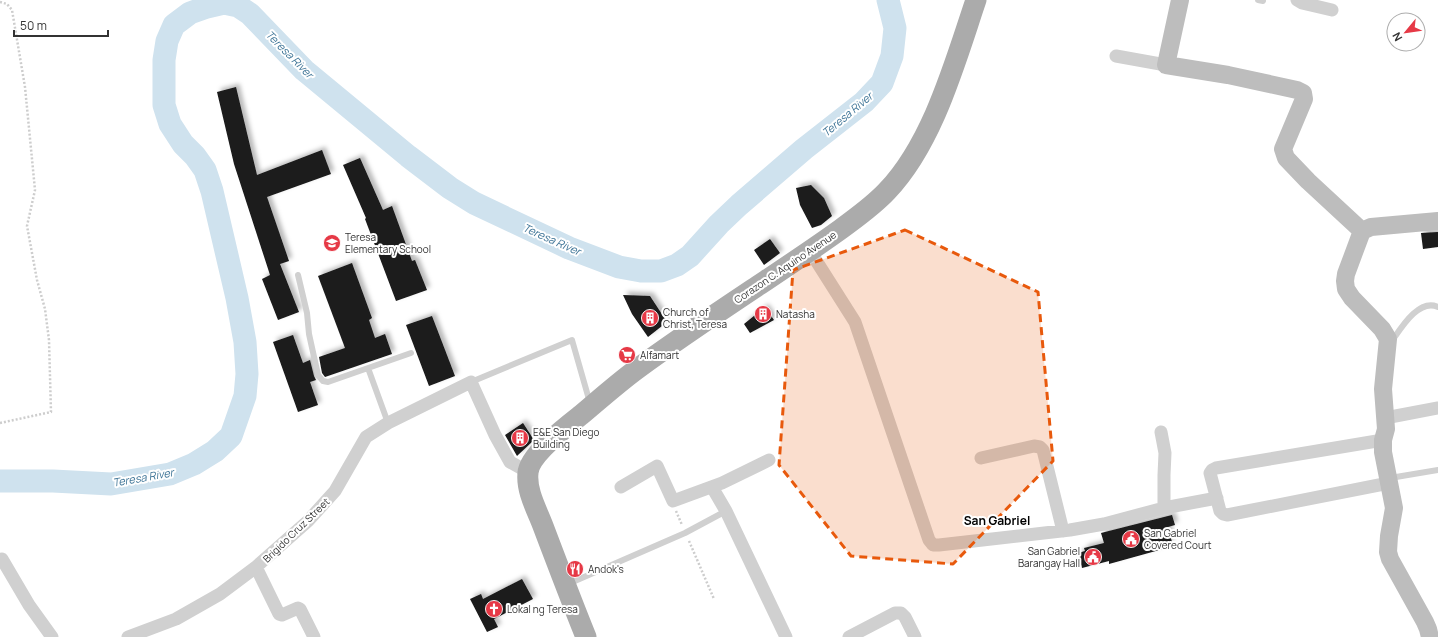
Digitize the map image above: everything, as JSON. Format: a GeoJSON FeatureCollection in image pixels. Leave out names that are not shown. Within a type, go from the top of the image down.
{"type":"FeatureCollection","features":[{"type":"Feature","properties":{"kind":"main road","name":"Corazon C. Aquino Avenue"},"geometry":{"type":"LineString","coordinates":[[528,472],[534,458],[562,431],[636,370],[687,333],[810,251],[870,207],[898,179],[919,147],[945,91],[976,0]]}},
{"type":"Feature","properties":{"kind":"main road"},"geometry":{"type":"LineString","coordinates":[[528,472],[529,486],[534,503],[586,637]]}},
{"type":"Feature","properties":{"kind":"street"},"geometry":{"type":"LineString","coordinates":[[1166,65],[1180,0]]}},
{"type":"Feature","properties":{"kind":"street"},"geometry":{"type":"LineString","coordinates":[[1297,0],[1302,3],[1332,10]]}},
{"type":"Feature","properties":{"kind":"street"},"geometry":{"type":"LineString","coordinates":[[1116,56],[1228,75],[1298,90],[1303,93],[1304,99],[1283,149],[1286,158],[1308,181],[1362,231]]}},
{"type":"Feature","properties":{"kind":"street"},"geometry":{"type":"LineString","coordinates":[[1430,637],[1425,622],[1390,560],[1388,552],[1394,508],[1382,452],[1386,429],[1383,390],[1388,339],[1382,329],[1359,306],[1346,289],[1345,281],[1346,274],[1362,231],[1371,227],[1438,221]]}},
{"type":"Feature","properties":{"kind":"street"},"geometry":{"type":"LineString","coordinates":[[810,251],[855,322],[929,540],[933,545],[1063,531],[1104,524],[1164,508],[1217,498]]}},
{"type":"Feature","properties":{"kind":"street"},"geometry":{"type":"LineString","coordinates":[[471,382],[495,435],[510,462],[528,472]]}},
{"type":"Feature","properties":{"kind":"street","name":"Brigido Cruz Street"},"geometry":{"type":"LineString","coordinates":[[128,637],[176,619],[220,594],[256,568],[308,521],[335,491],[366,437],[388,423],[471,382]]}},
{"type":"Feature","properties":{"kind":"street"},"geometry":{"type":"LineString","coordinates":[[1385,418],[1438,408]]}},
{"type":"Feature","properties":{"kind":"street"},"geometry":{"type":"LineString","coordinates":[[1161,432],[1165,453],[1164,508]]}},
{"type":"Feature","properties":{"kind":"street"},"geometry":{"type":"LineString","coordinates":[[1383,440],[1212,470],[1210,473],[1220,511],[1227,515],[1389,481]]}},
{"type":"Feature","properties":{"kind":"street"},"geometry":{"type":"LineString","coordinates":[[980,458],[1034,446],[1040,447],[1043,450],[1063,531]]}},
{"type":"Feature","properties":{"kind":"street"},"geometry":{"type":"LineString","coordinates":[[621,487],[657,466],[673,501],[712,486],[769,460]]}},
{"type":"Feature","properties":{"kind":"street"},"geometry":{"type":"LineString","coordinates":[[712,486],[726,511],[786,637]]}},
{"type":"Feature","properties":{"kind":"street"},"geometry":{"type":"LineString","coordinates":[[2,559],[29,605],[52,637]]}},
{"type":"Feature","properties":{"kind":"street"},"geometry":{"type":"LineString","coordinates":[[256,568],[279,614],[282,615],[298,608],[300,609],[314,637]]}},
{"type":"Feature","properties":{"kind":"street"},"geometry":{"type":"LineString","coordinates":[[849,637],[895,613],[901,613],[905,617],[915,637]]}},
{"type":"Feature","properties":{"kind":"lane"},"geometry":{"type":"LineString","coordinates":[[298,275],[307,313],[309,334],[318,375],[324,381],[328,382],[411,353]]}},
{"type":"Feature","properties":{"kind":"lane"},"geometry":{"type":"LineString","coordinates":[[1388,347],[1404,323],[1418,309],[1427,305],[1434,305],[1438,307]]}},
{"type":"Feature","properties":{"kind":"lane"},"geometry":{"type":"LineString","coordinates":[[471,382],[572,340],[591,407]]}},
{"type":"Feature","properties":{"kind":"lane"},"geometry":{"type":"LineString","coordinates":[[368,368],[388,423]]}},
{"type":"Feature","properties":{"kind":"lane"},"geometry":{"type":"LineString","coordinates":[[1389,481],[1438,470]]}},
{"type":"Feature","properties":{"kind":"lane"},"geometry":{"type":"LineString","coordinates":[[565,585],[685,533],[726,511]]}},
{"type":"Feature","properties":{"kind":"path"},"geometry":{"type":"LineString","coordinates":[[0,2],[7,4],[12,10],[25,87],[35,190],[27,226],[37,280],[45,309],[48,332],[51,412],[0,423]]}},
{"type":"Feature","properties":{"kind":"path"},"geometry":{"type":"LineString","coordinates":[[673,501],[685,533],[714,599]]}},
{"type":"Feature","properties":{"kind":"highlighted area"},"geometry":{"type":"Polygon","coordinates":[[[905,230],[1038,292],[1053,461],[953,564],[851,556],[779,465],[793,270],[905,230]]]}},
{"type":"Feature","properties":{"kind":"building"},"geometry":{"type":"Polygon","coordinates":[[[236,87],[257,175],[322,150],[331,174],[267,197],[289,261],[280,264],[299,312],[278,320],[262,279],[270,275],[234,164],[217,92],[236,87]]]}},
{"type":"Feature","properties":{"kind":"building"},"geometry":{"type":"Polygon","coordinates":[[[360,158],[383,210],[392,206],[412,261],[415,260],[427,290],[396,301],[365,219],[366,218],[343,165],[360,158]]]}},
{"type":"Feature","properties":{"kind":"building"},"geometry":{"type":"Polygon","coordinates":[[[811,185],[824,198],[832,216],[821,225],[812,228],[800,205],[796,188],[811,185]]]}},
{"type":"Feature","properties":{"kind":"building"},"geometry":{"type":"Polygon","coordinates":[[[1438,232],[1438,247],[1423,249],[1421,233],[1438,232]]]}},
{"type":"Feature","properties":{"kind":"building"},"geometry":{"type":"Polygon","coordinates":[[[770,239],[780,253],[764,265],[754,250],[770,239]]]}},
{"type":"Feature","properties":{"kind":"building"},"geometry":{"type":"Polygon","coordinates":[[[352,263],[372,318],[369,320],[375,338],[385,334],[392,354],[325,377],[322,373],[319,357],[345,348],[318,276],[352,263]]]}},
{"type":"Feature","properties":{"kind":"building","name":"Church of Christ, Teresa"},"geometry":{"type":"Polygon","coordinates":[[[623,295],[650,296],[667,322],[648,337],[632,314],[623,295]]]}},
{"type":"Feature","properties":{"kind":"building","name":"Natasha"},"geometry":{"type":"Polygon","coordinates":[[[765,307],[774,320],[750,333],[744,324],[765,307]]]}},
{"type":"Feature","properties":{"kind":"building"},"geometry":{"type":"Polygon","coordinates":[[[432,316],[455,376],[429,386],[406,325],[432,316]]]}},
{"type":"Feature","properties":{"kind":"building"},"geometry":{"type":"Polygon","coordinates":[[[293,335],[303,363],[310,360],[316,380],[310,382],[318,405],[298,412],[273,342],[293,335]]]}},
{"type":"Feature","properties":{"kind":"building","name":"E&E San Diego Building"},"geometry":{"type":"Polygon","coordinates":[[[523,423],[534,440],[517,456],[505,435],[523,423]]]}},
{"type":"Feature","properties":{"kind":"building","name":"San Gabriel Covered Court"},"geometry":{"type":"Polygon","coordinates":[[[1172,515],[1175,525],[1168,527],[1172,542],[1162,545],[1163,549],[1109,564],[1109,561],[1082,568],[1078,553],[1085,551],[1084,548],[1104,543],[1101,533],[1172,515]]]}},
{"type":"Feature","properties":{"kind":"building","name":"Lokal ng Teresa"},"geometry":{"type":"Polygon","coordinates":[[[522,579],[533,599],[494,619],[498,627],[487,632],[470,599],[481,594],[483,599],[522,579]]]}},
{"type":"Feature","properties":{"kind":"waterway","name":"Teresa River"},"geometry":{"type":"LineString","coordinates":[[0,481],[53,481],[111,484],[170,474],[194,464],[215,451],[231,436],[245,396],[247,374],[245,342],[237,298],[212,191],[205,170],[195,156],[183,144],[170,124],[164,105],[164,60],[167,41],[174,25],[190,13],[224,3],[238,6],[250,14],[304,70],[408,156],[450,188],[474,203],[569,248],[619,267],[641,271],[661,271],[677,265],[690,256],[719,224],[739,205],[804,149],[864,102],[882,83],[892,56],[895,28],[888,0]]}},
{"type":"Feature","properties":{"kind":"place","name":"Teresa Elementary School"},"geometry":{"type":"Point","coordinates":[332,243]}},
{"type":"Feature","properties":{"kind":"place","name":"Natasha"},"geometry":{"type":"Point","coordinates":[763,314]}},
{"type":"Feature","properties":{"kind":"place","name":"Church of Christ, Teresa"},"geometry":{"type":"Point","coordinates":[650,318]}},
{"type":"Feature","properties":{"kind":"place","name":"Alfamart"},"geometry":{"type":"Point","coordinates":[627,355]}},
{"type":"Feature","properties":{"kind":"place","name":"E&E San Diego Building"},"geometry":{"type":"Point","coordinates":[520,438]}},
{"type":"Feature","properties":{"kind":"place","name":"San Gabriel Covered Court"},"geometry":{"type":"Point","coordinates":[1131,539]}},
{"type":"Feature","properties":{"kind":"place","name":"San Gabriel Barangay Hall"},"geometry":{"type":"Point","coordinates":[1093,557]}},
{"type":"Feature","properties":{"kind":"place","name":"Andok's"},"geometry":{"type":"Point","coordinates":[575,569]}},
{"type":"Feature","properties":{"kind":"place","name":"Lokal ng Teresa"},"geometry":{"type":"Point","coordinates":[494,609]}},
{"type":"Feature","properties":{"kind":"district","name":"San Gabriel"},"geometry":{"type":"Point","coordinates":[997,520]}}]}
